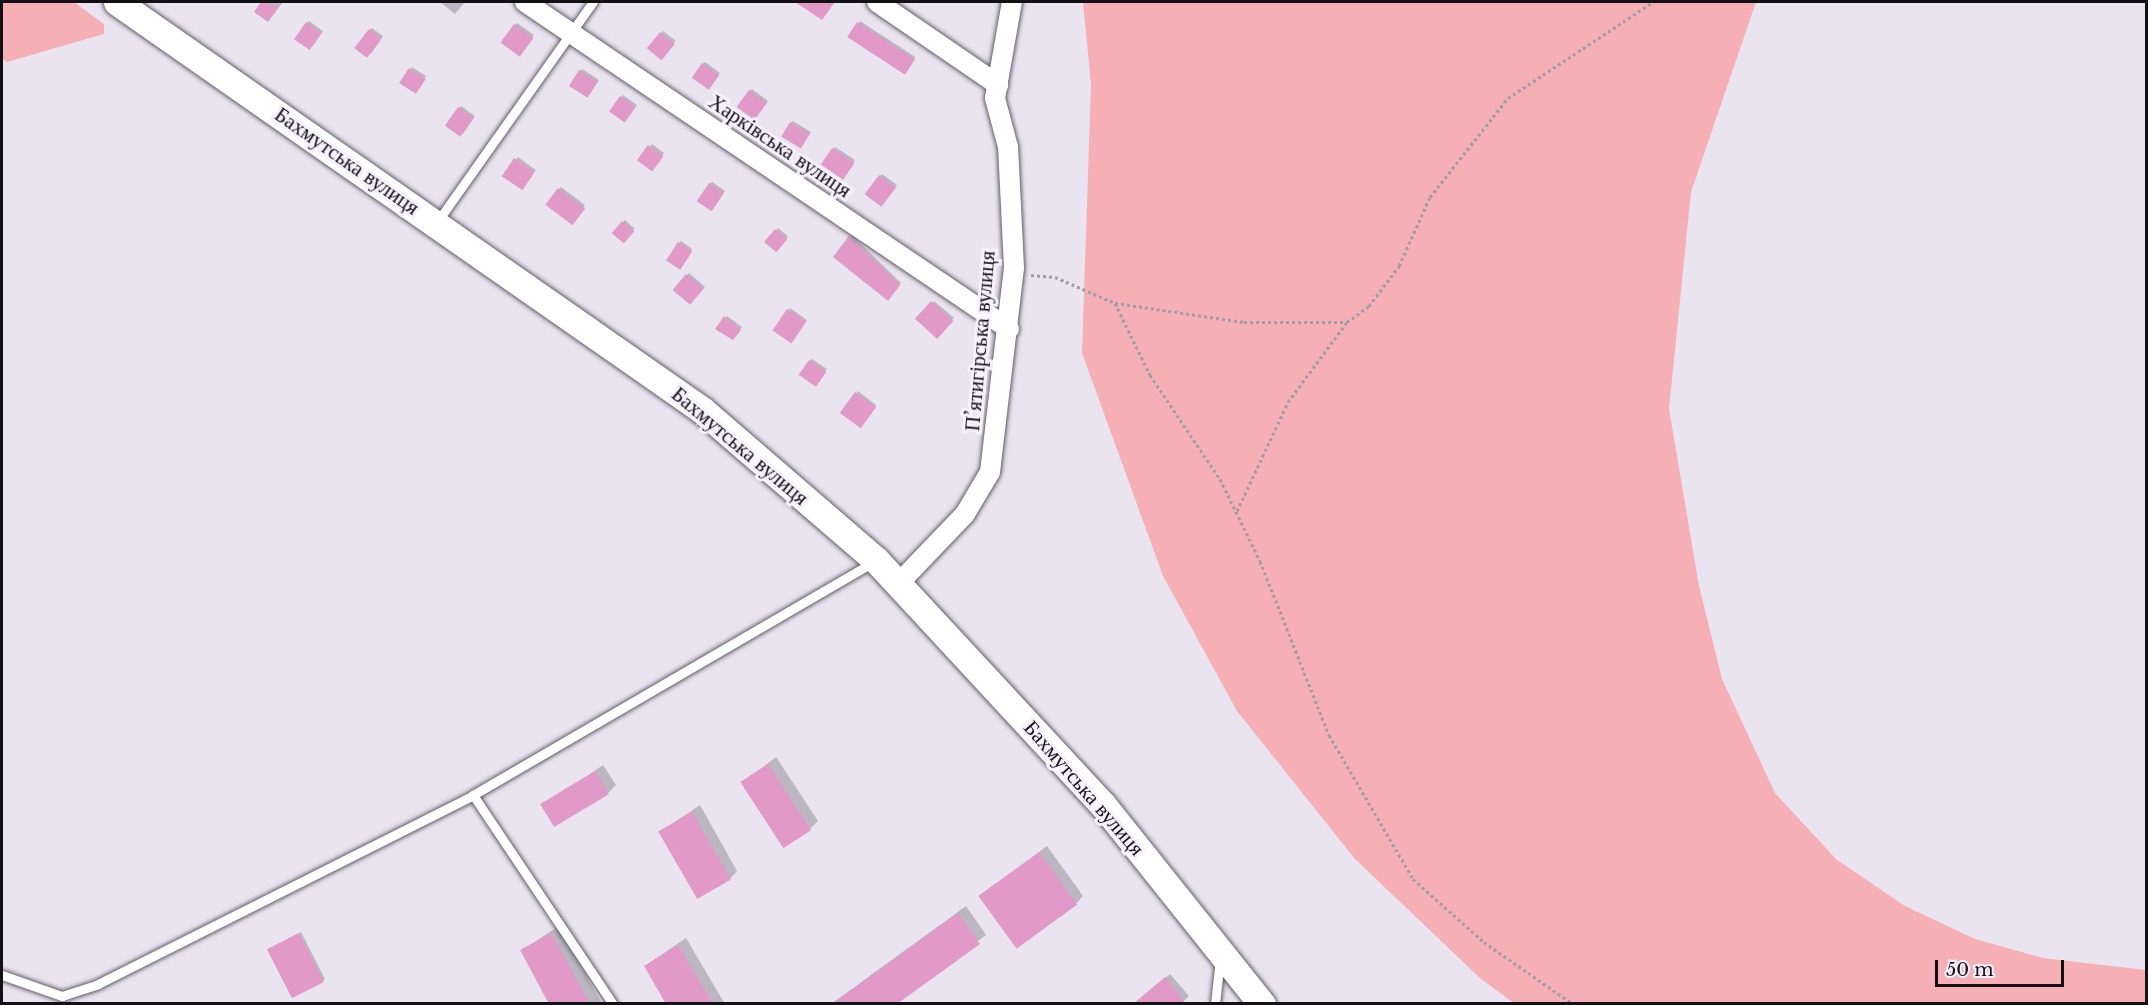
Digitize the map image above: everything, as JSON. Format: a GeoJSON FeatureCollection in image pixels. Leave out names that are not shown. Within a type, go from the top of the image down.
{"type":"FeatureCollection","features":[{"type":"Feature","properties":{"kind":"main road","name":"Бахмутська вулиця"},"geometry":{"type":"LineString","coordinates":[[117,2],[436,222],[702,410],[876,560],[900,582],[1103,805],[1263,1004]]}},
{"type":"Feature","properties":{"kind":"street","name":"Харківська вулиця"},"geometry":{"type":"LineString","coordinates":[[525,2],[1009,329]]}},
{"type":"Feature","properties":{"kind":"street"},"geometry":{"type":"LineString","coordinates":[[878,2],[998,85]]}},
{"type":"Feature","properties":{"kind":"street","name":"П’ятигірська вулиця"},"geometry":{"type":"LineString","coordinates":[[900,582],[965,514],[990,472],[1009,329],[1013,276],[1008,147],[995,98],[1012,2]]}},
{"type":"Feature","properties":{"kind":"lane"},"geometry":{"type":"LineString","coordinates":[[436,222],[593,2]]}},
{"type":"Feature","properties":{"kind":"lane"},"geometry":{"type":"LineString","coordinates":[[2,975],[62,996],[98,984],[472,795],[876,560]]}},
{"type":"Feature","properties":{"kind":"lane"},"geometry":{"type":"LineString","coordinates":[[472,795],[613,1004]]}},
{"type":"Feature","properties":{"kind":"lane"},"geometry":{"type":"LineString","coordinates":[[1215,1004],[1221,954]]}},
{"type":"Feature","properties":{"kind":"path"},"geometry":{"type":"LineString","coordinates":[[1236,513],[1288,402],[1347,322],[1369,306],[1399,266],[1430,198],[1508,98],[1653,2]]}},
{"type":"Feature","properties":{"kind":"path"},"geometry":{"type":"LineString","coordinates":[[1013,276],[1055,277],[1115,303],[1244,322],[1347,322]]}},
{"type":"Feature","properties":{"kind":"path"},"geometry":{"type":"LineString","coordinates":[[1115,303],[1150,375],[1236,513],[1329,735],[1413,879],[1484,942],[1573,1004]]}},
{"type":"Feature","properties":{"kind":"shaded area"},"geometry":{"type":"Polygon","coordinates":[[[2,2],[74,2],[104,24],[104,34],[7,62],[2,58],[2,2]]]}},
{"type":"Feature","properties":{"kind":"shaded area"},"geometry":{"type":"Polygon","coordinates":[[[1083,2],[1756,2],[1691,192],[1669,409],[1699,586],[1722,679],[1775,793],[1837,860],[1905,906],[1975,939],[2043,958],[2146,970],[2146,1003],[1515,1004],[1481,979],[1355,859],[1237,711],[1163,576],[1082,353],[1091,84],[1083,2]]]}},
{"type":"Feature","properties":{"kind":"building"},"geometry":{"type":"Polygon","coordinates":[[[261,2],[279,7],[268,22],[254,12],[261,2]]]}},
{"type":"Feature","properties":{"kind":"building"},"geometry":{"type":"Polygon","coordinates":[[[795,2],[835,2],[822,20],[795,2]]]}},
{"type":"Feature","properties":{"kind":"building"},"geometry":{"type":"Polygon","coordinates":[[[306,22],[322,33],[310,50],[294,39],[306,22]]]}},
{"type":"Feature","properties":{"kind":"building"},"geometry":{"type":"Polygon","coordinates":[[[857,22],[915,60],[905,75],[847,37],[857,22]]]}},
{"type":"Feature","properties":{"kind":"building"},"geometry":{"type":"Polygon","coordinates":[[[514,24],[533,38],[520,57],[500,43],[514,24]]]}},
{"type":"Feature","properties":{"kind":"building"},"geometry":{"type":"Polygon","coordinates":[[[369,29],[382,39],[367,58],[354,48],[369,29]]]}},
{"type":"Feature","properties":{"kind":"building"},"geometry":{"type":"Polygon","coordinates":[[[660,32],[675,44],[662,60],[647,48],[660,32]]]}},
{"type":"Feature","properties":{"kind":"building"},"geometry":{"type":"Polygon","coordinates":[[[702,63],[719,75],[709,90],[692,78],[702,63]]]}},
{"type":"Feature","properties":{"kind":"building"},"geometry":{"type":"Polygon","coordinates":[[[409,68],[426,79],[416,94],[399,83],[409,68]]]}},
{"type":"Feature","properties":{"kind":"building"},"geometry":{"type":"Polygon","coordinates":[[[579,70],[598,82],[588,98],[569,86],[579,70]]]}},
{"type":"Feature","properties":{"kind":"building"},"geometry":{"type":"Polygon","coordinates":[[[749,90],[767,103],[754,120],[737,107],[749,90]]]}},
{"type":"Feature","properties":{"kind":"building"},"geometry":{"type":"Polygon","coordinates":[[[620,96],[636,107],[625,122],[609,112],[620,96]]]}},
{"type":"Feature","properties":{"kind":"building"},"geometry":{"type":"Polygon","coordinates":[[[458,107],[474,118],[460,137],[445,126],[458,107]]]}},
{"type":"Feature","properties":{"kind":"building"},"geometry":{"type":"Polygon","coordinates":[[[790,122],[810,134],[801,148],[781,137],[790,122]]]}},
{"type":"Feature","properties":{"kind":"building"},"geometry":{"type":"Polygon","coordinates":[[[648,145],[663,156],[652,172],[637,160],[648,145]]]}},
{"type":"Feature","properties":{"kind":"building"},"geometry":{"type":"Polygon","coordinates":[[[832,148],[854,163],[843,180],[821,165],[832,148]]]}},
{"type":"Feature","properties":{"kind":"building"},"geometry":{"type":"Polygon","coordinates":[[[514,158],[535,172],[522,190],[502,176],[514,158]]]}},
{"type":"Feature","properties":{"kind":"building"},"geometry":{"type":"Polygon","coordinates":[[[879,175],[896,188],[881,207],[865,194],[879,175]]]}},
{"type":"Feature","properties":{"kind":"building"},"geometry":{"type":"Polygon","coordinates":[[[709,183],[724,193],[712,211],[697,201],[709,183]]]}},
{"type":"Feature","properties":{"kind":"building"},"geometry":{"type":"Polygon","coordinates":[[[558,188],[585,208],[573,225],[545,205],[558,188]]]}},
{"type":"Feature","properties":{"kind":"building"},"geometry":{"type":"Polygon","coordinates":[[[622,221],[634,231],[624,244],[612,233],[622,221]]]}},
{"type":"Feature","properties":{"kind":"building"},"geometry":{"type":"Polygon","coordinates":[[[775,229],[787,239],[776,252],[764,242],[775,229]]]}},
{"type":"Feature","properties":{"kind":"building"},"geometry":{"type":"Polygon","coordinates":[[[849,236],[900,285],[888,301],[833,257],[849,236]]]}},
{"type":"Feature","properties":{"kind":"building"},"geometry":{"type":"Polygon","coordinates":[[[678,242],[692,251],[680,270],[666,260],[678,242]]]}},
{"type":"Feature","properties":{"kind":"building"},"geometry":{"type":"Polygon","coordinates":[[[686,274],[704,289],[690,305],[673,290],[686,274]]]}},
{"type":"Feature","properties":{"kind":"building"},"geometry":{"type":"Polygon","coordinates":[[[931,301],[953,321],[937,339],[915,319],[931,301]]]}},
{"type":"Feature","properties":{"kind":"building"},"geometry":{"type":"Polygon","coordinates":[[[787,309],[806,322],[792,343],[772,331],[787,309]]]}},
{"type":"Feature","properties":{"kind":"building"},"geometry":{"type":"Polygon","coordinates":[[[724,316],[741,330],[733,340],[715,329],[724,316]]]}},
{"type":"Feature","properties":{"kind":"building"},"geometry":{"type":"Polygon","coordinates":[[[809,360],[826,372],[816,387],[799,375],[809,360]]]}},
{"type":"Feature","properties":{"kind":"building"},"geometry":{"type":"Polygon","coordinates":[[[855,392],[876,407],[861,428],[840,413],[855,392]]]}},
{"type":"Feature","properties":{"kind":"building"},"geometry":{"type":"Polygon","coordinates":[[[768,764],[811,830],[783,848],[740,782],[768,764]]]}},
{"type":"Feature","properties":{"kind":"building"},"geometry":{"type":"Polygon","coordinates":[[[595,771],[609,794],[554,827],[540,804],[595,771]]]}},
{"type":"Feature","properties":{"kind":"building"},"geometry":{"type":"Polygon","coordinates":[[[692,812],[731,880],[697,899],[658,832],[692,812]]]}},
{"type":"Feature","properties":{"kind":"building"},"geometry":{"type":"Polygon","coordinates":[[[1039,852],[1077,905],[1017,949],[978,896],[1039,852]]]}},
{"type":"Feature","properties":{"kind":"building"},"geometry":{"type":"Polygon","coordinates":[[[958,913],[980,944],[897,1004],[832,1004],[958,913]]]}},
{"type":"Feature","properties":{"kind":"building"},"geometry":{"type":"Polygon","coordinates":[[[299,933],[324,982],[292,998],[267,949],[299,933]]]}},
{"type":"Feature","properties":{"kind":"building"},"geometry":{"type":"Polygon","coordinates":[[[551,933],[590,1004],[549,1004],[520,950],[551,933]]]}},
{"type":"Feature","properties":{"kind":"building"},"geometry":{"type":"Polygon","coordinates":[[[678,945],[713,1004],[666,1004],[644,966],[678,945]]]}},
{"type":"Feature","properties":{"kind":"building"},"geometry":{"type":"Polygon","coordinates":[[[1165,977],[1186,1004],[1133,1004],[1165,977]]]}}]}
